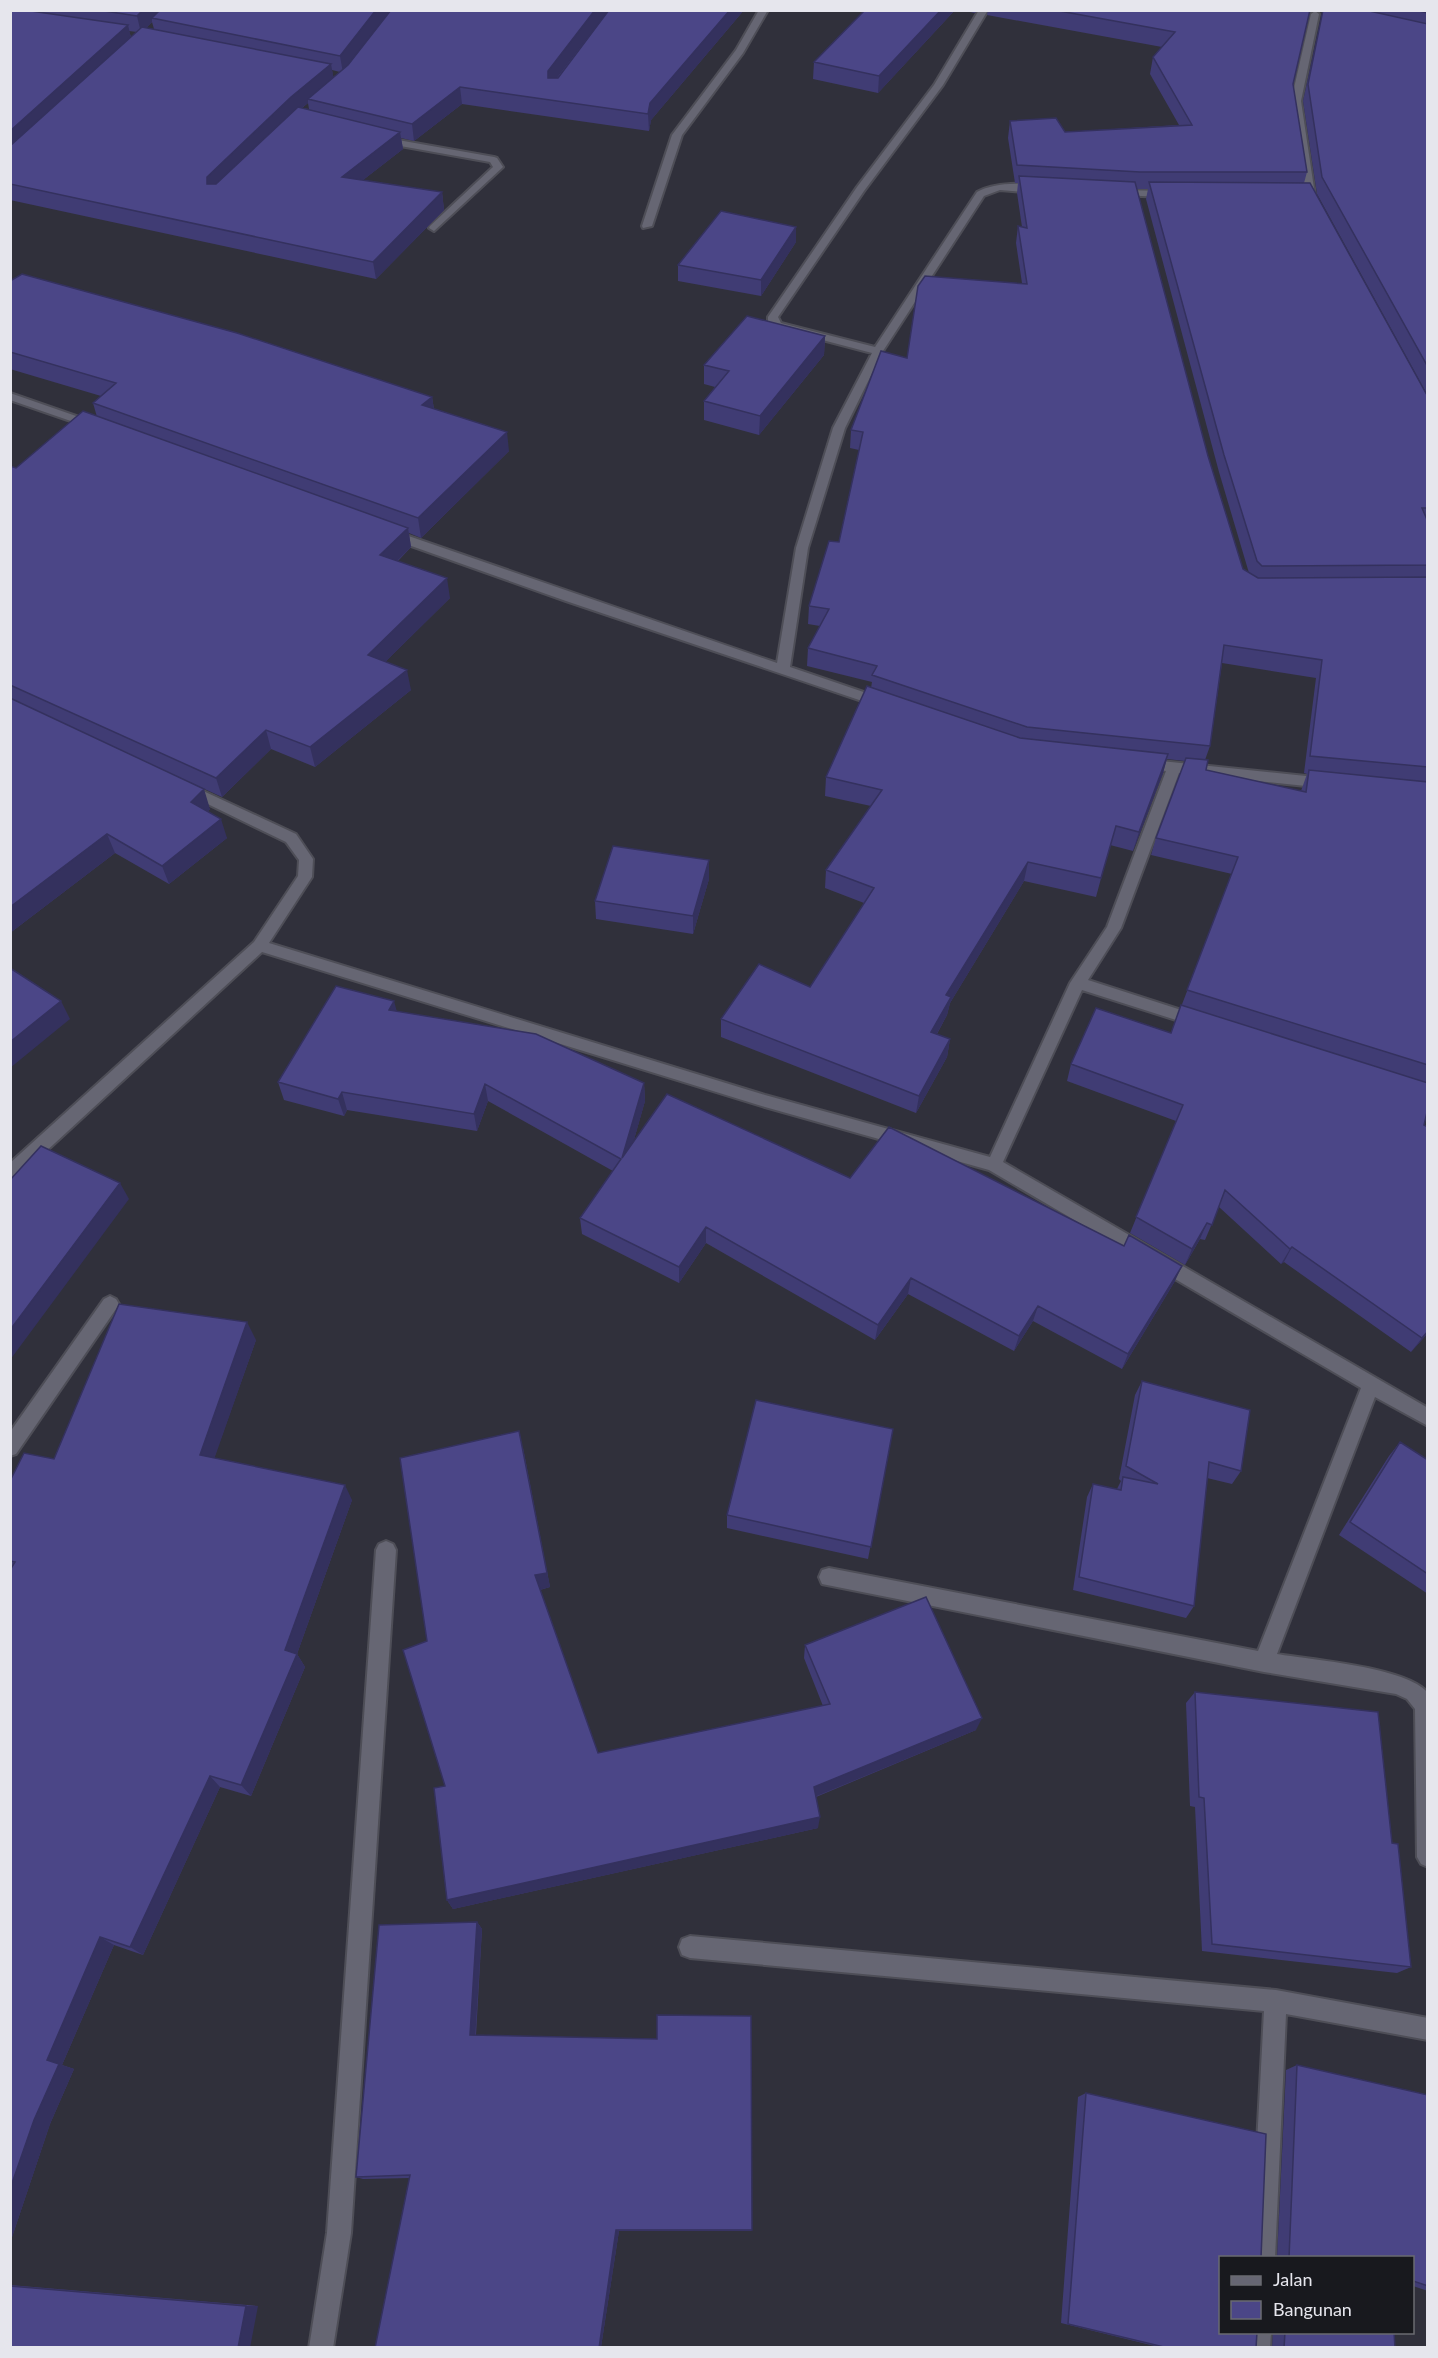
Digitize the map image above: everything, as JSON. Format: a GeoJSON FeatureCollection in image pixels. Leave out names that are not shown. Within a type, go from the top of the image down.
{"type":"FeatureCollection","features":[{"type":"Feature","properties":{"kind":"street"},"geometry":{"type":"LineString","coordinates":[[647,226],[677,135],[740,51],[764,10]]}},
{"type":"Feature","properties":{"kind":"street"},"geometry":{"type":"LineString","coordinates":[[878,351],[777,326],[773,317],[860,189],[938,85],[984,10]]}},
{"type":"Feature","properties":{"kind":"street"},"geometry":{"type":"LineString","coordinates":[[1321,216],[1304,195],[1296,100],[1310,12],[1326,16]]}},
{"type":"Feature","properties":{"kind":"street"},"geometry":{"type":"LineString","coordinates":[[374,138],[494,160],[497,163],[498,167],[434,228]]}},
{"type":"Feature","properties":{"kind":"street"},"geometry":{"type":"LineString","coordinates":[[783,669],[802,548],[838,428],[878,351],[980,194],[1000,187],[1054,191]]}},
{"type":"Feature","properties":{"kind":"street"},"geometry":{"type":"LineString","coordinates":[[1106,193],[1138,200],[1183,194]]}},
{"type":"Feature","properties":{"kind":"street"},"geometry":{"type":"LineString","coordinates":[[10,396],[103,429]]}},
{"type":"Feature","properties":{"kind":"street"},"geometry":{"type":"LineString","coordinates":[[381,530],[570,598],[892,707]]}},
{"type":"Feature","properties":{"kind":"street"},"geometry":{"type":"LineString","coordinates":[[1128,763],[1335,784]]}},
{"type":"Feature","properties":{"kind":"street"},"geometry":{"type":"LineString","coordinates":[[994,1165],[1078,983],[1114,928],[1174,768]]}},
{"type":"Feature","properties":{"kind":"street"},"geometry":{"type":"LineString","coordinates":[[10,1174],[259,946],[305,877],[306,859],[291,838],[172,782]]}},
{"type":"Feature","properties":{"kind":"street"},"geometry":{"type":"LineString","coordinates":[[259,946],[765,1101],[994,1165],[1428,1418]]}},
{"type":"Feature","properties":{"kind":"street"},"geometry":{"type":"LineString","coordinates":[[1078,983],[1213,1026]]}},
{"type":"Feature","properties":{"kind":"street"},"geometry":{"type":"LineString","coordinates":[[10,1448],[110,1304]]}},
{"type":"Feature","properties":{"kind":"street"},"geometry":{"type":"LineString","coordinates":[[1264,1662],[1371,1385]]}},
{"type":"Feature","properties":{"kind":"street"},"geometry":{"type":"LineString","coordinates":[[321,2348],[339,2233],[386,1550]]}},
{"type":"Feature","properties":{"kind":"street"},"geometry":{"type":"LineString","coordinates":[[829,1577],[1264,1662],[1397,1684],[1414,1692],[1425,1706],[1428,1857]]}},
{"type":"Feature","properties":{"kind":"street"},"geometry":{"type":"LineString","coordinates":[[690,1947],[1276,2001],[1428,2029]]}},
{"type":"Feature","properties":{"kind":"street"},"geometry":{"type":"LineString","coordinates":[[1263,2256],[1276,2001]]}},
{"type":"Feature","properties":{"kind":"building"},"geometry":{"type":"Polygon","coordinates":[[[10,10],[128,25],[10,131],[10,10]]]}},
{"type":"Feature","properties":{"kind":"building"},"geometry":{"type":"Polygon","coordinates":[[[98,10],[143,10],[137,16],[98,10]]]}},
{"type":"Feature","properties":{"kind":"building"},"geometry":{"type":"Polygon","coordinates":[[[160,10],[376,10],[340,56],[152,18],[160,10]]]}},
{"type":"Feature","properties":{"kind":"building"},"geometry":{"type":"Polygon","coordinates":[[[391,10],[595,10],[548,71],[548,78],[558,78],[609,10],[730,10],[650,103],[648,114],[460,87],[412,124],[308,99],[348,65],[391,10]]]}},
{"type":"Feature","properties":{"kind":"building"},"geometry":{"type":"Polygon","coordinates":[[[865,10],[941,10],[879,76],[814,62],[865,10]]]}},
{"type":"Feature","properties":{"kind":"building"},"geometry":{"type":"Polygon","coordinates":[[[1054,10],[1310,10],[1293,84],[1307,172],[1140,172],[1017,165],[1010,121],[1056,118],[1065,132],[1192,125],[1153,57],[1175,32],[1054,10]]]}},
{"type":"Feature","properties":{"kind":"building"},"geometry":{"type":"Polygon","coordinates":[[[1323,10],[1365,10],[1428,24],[1428,367],[1322,177],[1308,84],[1323,10]]]}},
{"type":"Feature","properties":{"kind":"building"},"geometry":{"type":"Polygon","coordinates":[[[142,27],[331,64],[291,97],[207,177],[207,184],[216,184],[298,107],[400,132],[342,177],[442,192],[373,262],[10,184],[10,146],[142,27]]]}},
{"type":"Feature","properties":{"kind":"building"},"geometry":{"type":"Polygon","coordinates":[[[1019,176],[1135,182],[1208,456],[1243,569],[1258,578],[1428,577],[1428,767],[1310,756],[1322,660],[1224,645],[1210,746],[1027,727],[872,675],[877,666],[808,648],[829,609],[809,606],[829,541],[839,542],[863,432],[851,430],[881,351],[907,358],[918,286],[925,276],[1027,284],[1018,226],[1027,228],[1019,176]]]}},
{"type":"Feature","properties":{"kind":"building"},"geometry":{"type":"Polygon","coordinates":[[[1149,182],[1310,183],[1428,397],[1428,508],[1422,508],[1428,522],[1428,565],[1262,566],[1257,561],[1224,455],[1149,182]]]}},
{"type":"Feature","properties":{"kind":"building"},"geometry":{"type":"Polygon","coordinates":[[[721,211],[796,227],[761,280],[678,265],[721,211]]]}},
{"type":"Feature","properties":{"kind":"building"},"geometry":{"type":"Polygon","coordinates":[[[22,274],[237,333],[432,397],[422,405],[507,432],[418,518],[93,403],[116,383],[10,352],[10,281],[22,274]]]}},
{"type":"Feature","properties":{"kind":"building"},"geometry":{"type":"Polygon","coordinates":[[[747,316],[825,336],[760,416],[704,401],[729,371],[704,365],[747,316]]]}},
{"type":"Feature","properties":{"kind":"building"},"geometry":{"type":"Polygon","coordinates":[[[83,411],[408,528],[380,555],[447,578],[368,655],[407,670],[310,747],[266,730],[216,778],[10,685],[10,466],[16,468],[83,411]]]}},
{"type":"Feature","properties":{"kind":"building"},"geometry":{"type":"Polygon","coordinates":[[[867,686],[1020,738],[1168,754],[1139,832],[1116,826],[1101,878],[1028,862],[946,995],[951,997],[931,1032],[950,1039],[919,1096],[721,1019],[759,964],[810,987],[874,888],[826,870],[882,790],[826,777],[867,686]]]}},
{"type":"Feature","properties":{"kind":"building"},"geometry":{"type":"Polygon","coordinates":[[[10,698],[204,789],[191,802],[221,819],[162,866],[107,834],[10,907],[10,698]]]}},
{"type":"Feature","properties":{"kind":"building"},"geometry":{"type":"Polygon","coordinates":[[[1186,758],[1208,760],[1206,770],[1306,792],[1309,770],[1428,782],[1428,1065],[1187,990],[1238,857],[1156,838],[1186,758]]]}},
{"type":"Feature","properties":{"kind":"building"},"geometry":{"type":"Polygon","coordinates":[[[613,846],[709,860],[693,916],[595,901],[613,846]]]}},
{"type":"Feature","properties":{"kind":"building"},"geometry":{"type":"Polygon","coordinates":[[[10,968],[61,1001],[10,1042],[10,968]]]}},
{"type":"Feature","properties":{"kind":"building"},"geometry":{"type":"Polygon","coordinates":[[[336,986],[394,1001],[389,1010],[536,1034],[644,1083],[622,1158],[667,1094],[850,1178],[889,1127],[1124,1246],[1129,1235],[1182,1266],[1128,1354],[1038,1306],[1019,1336],[911,1278],[878,1325],[706,1227],[679,1267],[580,1218],[621,1159],[485,1084],[474,1114],[342,1092],[338,1099],[278,1082],[336,986]]]}},
{"type":"Feature","properties":{"kind":"building"},"geometry":{"type":"Polygon","coordinates":[[[1181,1005],[1428,1083],[1428,1108],[1424,1125],[1428,1127],[1428,1331],[1422,1338],[1292,1247],[1290,1249],[1225,1190],[1212,1225],[1207,1223],[1192,1249],[1136,1217],[1183,1105],[1071,1064],[1096,1008],[1171,1033],[1181,1005]]]}},
{"type":"Feature","properties":{"kind":"building"},"geometry":{"type":"Polygon","coordinates":[[[41,1146],[120,1183],[10,1330],[10,1180],[41,1146]]]}},
{"type":"Feature","properties":{"kind":"building"},"geometry":{"type":"Polygon","coordinates":[[[119,1304],[247,1322],[200,1455],[345,1485],[285,1650],[297,1654],[241,1785],[210,1776],[130,1947],[100,1937],[47,2060],[59,2064],[34,2120],[10,2189],[10,1570],[15,1562],[10,1561],[10,1481],[24,1453],[54,1459],[119,1304]]]}},
{"type":"Feature","properties":{"kind":"building"},"geometry":{"type":"Polygon","coordinates":[[[1142,1381],[1250,1410],[1241,1471],[1209,1462],[1194,1606],[1079,1577],[1093,1484],[1121,1490],[1123,1477],[1158,1484],[1126,1466],[1142,1381]]]}},
{"type":"Feature","properties":{"kind":"building"},"geometry":{"type":"Polygon","coordinates":[[[756,1400],[893,1429],[871,1547],[727,1515],[756,1400]]]}},
{"type":"Feature","properties":{"kind":"building"},"geometry":{"type":"Polygon","coordinates":[[[519,1431],[547,1573],[535,1575],[598,1753],[830,1704],[805,1645],[926,1597],[982,1718],[814,1787],[820,1817],[447,1900],[434,1788],[445,1786],[403,1650],[427,1641],[400,1458],[519,1431]]]}},
{"type":"Feature","properties":{"kind":"building"},"geometry":{"type":"Polygon","coordinates":[[[1400,1442],[1428,1460],[1428,1574],[1350,1522],[1400,1442]]]}},
{"type":"Feature","properties":{"kind":"building"},"geometry":{"type":"Polygon","coordinates":[[[1195,1692],[1378,1712],[1392,1843],[1398,1844],[1411,1967],[1212,1944],[1204,1798],[1199,1797],[1195,1692]]]}},
{"type":"Feature","properties":{"kind":"building"},"geometry":{"type":"Polygon","coordinates":[[[477,1922],[470,2035],[657,2039],[657,2015],[751,2016],[752,2230],[616,2230],[599,2348],[375,2348],[410,2175],[356,2177],[379,1925],[477,1922]]]}},
{"type":"Feature","properties":{"kind":"building"},"geometry":{"type":"Polygon","coordinates":[[[1297,2065],[1428,2095],[1428,2286],[1414,2281],[1414,2256],[1289,2256],[1297,2065]]]}},
{"type":"Feature","properties":{"kind":"building"},"geometry":{"type":"Polygon","coordinates":[[[1086,2093],[1266,2134],[1261,2256],[1219,2256],[1219,2334],[1257,2334],[1256,2348],[1168,2348],[1068,2324],[1086,2093]]]}},
{"type":"Feature","properties":{"kind":"building"},"geometry":{"type":"Polygon","coordinates":[[[10,2286],[246,2306],[238,2348],[10,2348],[10,2286]]]}},
{"type":"Feature","properties":{"kind":"building"},"geometry":{"type":"Polygon","coordinates":[[[1285,2334],[1394,2334],[1395,2348],[1284,2348],[1285,2334]]]}}]}
